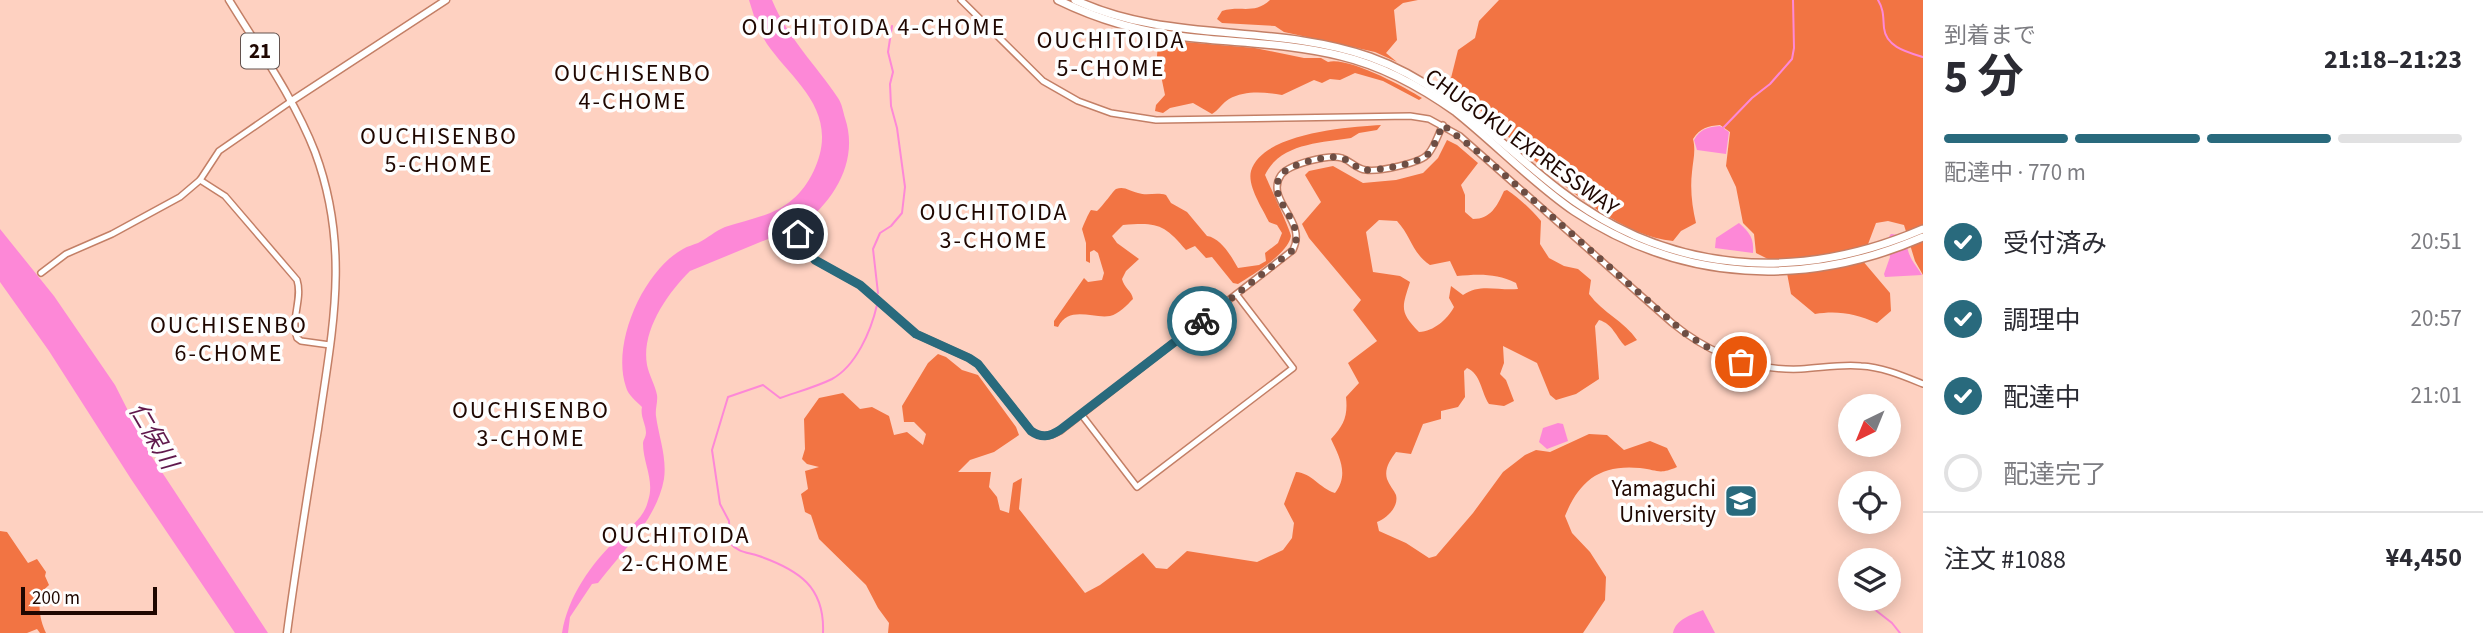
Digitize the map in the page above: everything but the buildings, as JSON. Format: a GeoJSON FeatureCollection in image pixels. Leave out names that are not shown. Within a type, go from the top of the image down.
{"type":"FeatureCollection","features":[{"type":"Feature","properties":{"kind":"highway","name":"CHUGOKU EXPRESSWAY"},"geometry":{"type":"LineString","coordinates":[[1058,0],[1131,28],[1186,37],[1315,50],[1390,74],[1436,98],[1456,112],[1573,209],[1625,239],[1665,255],[1732,270],[1788,271],[1828,267],[1910,238],[1923,229]]}},
{"type":"Feature","properties":{"kind":"highway","name":"CHUGOKU EXPRESSWAY"},"geometry":{"type":"LineString","coordinates":[[1075,0],[1114,15],[1158,26],[1316,43],[1393,66],[1419,79],[1460,106],[1560,191],[1593,214],[1667,248],[1736,262],[1783,264],[1881,249]]}},
{"type":"Feature","properties":{"kind":"highway","name":"CHUGOKU EXPRESSWAY"},"geometry":{"type":"LineString","coordinates":[[1910,238],[1923,237]]}},
{"type":"Feature","properties":{"kind":"main road","name":"21"},"geometry":{"type":"LineString","coordinates":[[229,0],[290,102],[315,152],[334,223],[337,288],[287,633]]}},
{"type":"Feature","properties":{"kind":"main road"},"geometry":{"type":"LineString","coordinates":[[290,102],[446,0]]}},
{"type":"Feature","properties":{"kind":"street"},"geometry":{"type":"LineString","coordinates":[[961,0],[1043,80],[1078,101],[1111,113],[1156,120],[1410,116],[1429,118],[1460,136],[1672,323],[1710,349],[1730,359],[1762,367],[1787,369],[1860,365],[1881,369],[1923,384]]}},
{"type":"Feature","properties":{"kind":"street"},"geometry":{"type":"LineString","coordinates":[[41,273],[66,254],[112,234],[180,197],[200,180],[219,152],[290,102]]}},
{"type":"Feature","properties":{"kind":"street"},"geometry":{"type":"LineString","coordinates":[[798,234],[815,260],[860,285],[916,334],[978,364],[1037,436],[1054,434],[1289,255],[1298,238],[1296,226],[1277,192],[1279,177],[1286,169],[1334,157],[1345,159],[1356,167],[1367,170],[1416,162],[1429,154],[1443,125]]}},
{"type":"Feature","properties":{"kind":"street"},"geometry":{"type":"LineString","coordinates":[[200,180],[225,196],[297,280],[297,338],[330,345]]}},
{"type":"Feature","properties":{"kind":"street"},"geometry":{"type":"LineString","coordinates":[[1081,414],[1137,487],[1293,368],[1237,295]]}},
{"type":"Feature","properties":{"kind":"shaded area"},"geometry":{"type":"Polygon","coordinates":[[[749,0],[772,0],[794,39],[839,100],[849,134],[846,164],[825,204],[802,225],[690,271],[665,302],[652,326],[646,352],[648,369],[657,395],[656,416],[664,463],[660,494],[637,534],[598,583],[592,584],[570,617],[568,633],[562,633],[569,606],[582,581],[608,548],[640,517],[650,493],[643,442],[646,433],[642,407],[627,390],[623,370],[627,330],[643,291],[668,259],[683,249],[725,227],[786,205],[804,187],[814,172],[820,155],[822,138],[817,111],[802,87],[767,44],[749,0]]]}},
{"type":"Feature","properties":{"kind":"shaded area"},"geometry":{"type":"Polygon","coordinates":[[[1270,0],[1418,0],[1403,3],[1394,10],[1397,40],[1386,53],[1397,62],[1375,52],[1284,32],[1275,26],[1222,23],[1217,19],[1222,11],[1258,7],[1270,0]]]}},
{"type":"Feature","properties":{"kind":"shaded area"},"geometry":{"type":"Polygon","coordinates":[[[1499,0],[1923,0],[1923,275],[1915,261],[1904,225],[1888,221],[1876,223],[1862,260],[1890,293],[1891,311],[1877,323],[1847,314],[1815,314],[1791,294],[1786,268],[1756,253],[1754,234],[1743,223],[1736,187],[1726,166],[1730,132],[1720,125],[1705,128],[1693,139],[1691,191],[1696,223],[1681,231],[1673,241],[1645,234],[1615,221],[1554,178],[1450,82],[1458,50],[1475,38],[1479,21],[1499,0]]]}},
{"type":"Feature","properties":{"kind":"shaded area"},"geometry":{"type":"Polygon","coordinates":[[[1162,40],[1255,48],[1304,58],[1321,58],[1328,62],[1337,61],[1376,74],[1422,98],[1419,100],[1383,81],[1355,73],[1340,80],[1330,79],[1322,83],[1314,80],[1282,95],[1248,93],[1235,96],[1212,114],[1193,103],[1170,108],[1163,113],[1155,111],[1156,105],[1165,95],[1157,56],[1158,43],[1162,40]]]}},
{"type":"Feature","properties":{"kind":"shaded area"},"geometry":{"type":"Polygon","coordinates":[[[1381,125],[1377,130],[1359,133],[1351,138],[1302,146],[1281,156],[1272,164],[1265,175],[1291,236],[1277,257],[1238,284],[1233,283],[1212,257],[1206,258],[1195,246],[1186,250],[1165,230],[1144,224],[1123,225],[1112,236],[1139,259],[1126,271],[1122,279],[1133,299],[1113,315],[1068,316],[1058,327],[1054,326],[1054,321],[1084,278],[1088,282],[1102,280],[1104,273],[1098,253],[1094,250],[1090,252],[1090,263],[1086,261],[1086,243],[1082,229],[1091,210],[1097,211],[1116,189],[1166,195],[1171,203],[1187,212],[1207,236],[1221,244],[1238,268],[1259,265],[1266,261],[1265,253],[1278,243],[1282,233],[1277,225],[1269,222],[1253,190],[1250,177],[1258,158],[1271,148],[1308,134],[1381,125]]]}},
{"type":"Feature","properties":{"kind":"shaded area"},"geometry":{"type":"Polygon","coordinates":[[[1720,126],[1729,132],[1726,154],[1697,150],[1694,140],[1699,133],[1720,126]]]}},
{"type":"Feature","properties":{"kind":"shaded area"},"geometry":{"type":"Polygon","coordinates":[[[1447,140],[1478,163],[1461,185],[1465,195],[1465,212],[1473,219],[1489,214],[1507,190],[1525,204],[1541,221],[1540,244],[1549,258],[1564,266],[1578,269],[1591,280],[1589,294],[1637,340],[1625,346],[1611,328],[1599,320],[1595,326],[1599,379],[1576,394],[1556,400],[1550,395],[1537,363],[1503,346],[1504,363],[1500,374],[1506,380],[1514,401],[1504,406],[1489,404],[1475,374],[1467,368],[1464,371],[1465,397],[1458,407],[1441,411],[1441,419],[1423,424],[1411,454],[1396,452],[1390,461],[1386,475],[1396,495],[1396,504],[1385,518],[1377,522],[1379,531],[1406,543],[1429,558],[1436,556],[1473,513],[1503,472],[1525,455],[1536,450],[1550,452],[1589,434],[1607,435],[1624,450],[1650,441],[1667,448],[1677,467],[1662,471],[1626,467],[1602,472],[1584,484],[1565,516],[1572,533],[1590,552],[1606,577],[1605,600],[1583,633],[888,633],[889,623],[866,585],[819,539],[811,515],[805,512],[801,494],[808,489],[805,471],[819,467],[807,464],[802,459],[805,449],[804,419],[819,398],[843,393],[860,409],[872,407],[889,416],[894,435],[907,432],[923,445],[926,434],[914,422],[904,422],[902,406],[928,363],[938,354],[962,370],[978,375],[1019,435],[994,452],[970,460],[958,472],[991,472],[989,487],[997,497],[1000,510],[1009,513],[1013,483],[1022,478],[1019,509],[1085,593],[1143,553],[1156,568],[1167,569],[1187,551],[1257,562],[1283,550],[1292,538],[1294,523],[1284,504],[1296,472],[1307,475],[1335,493],[1342,480],[1342,466],[1331,439],[1344,420],[1346,397],[1359,383],[1348,363],[1377,341],[1353,310],[1361,300],[1309,238],[1302,224],[1321,202],[1305,175],[1309,171],[1333,166],[1363,183],[1396,180],[1423,173],[1438,158],[1447,140]],[[1379,220],[1366,232],[1373,272],[1400,276],[1410,282],[1404,309],[1408,319],[1419,332],[1435,327],[1451,312],[1454,307],[1449,298],[1451,286],[1463,295],[1483,288],[1518,289],[1516,283],[1494,276],[1457,276],[1450,261],[1430,265],[1419,255],[1397,221],[1379,220]]]}},
{"type":"Feature","properties":{"kind":"shaded area"},"geometry":{"type":"Polygon","coordinates":[[[1739,223],[1750,236],[1753,253],[1715,248],[1716,238],[1739,223]]]}},
{"type":"Feature","properties":{"kind":"shaded area"},"geometry":{"type":"Polygon","coordinates":[[[0,229],[54,296],[115,385],[150,454],[268,633],[235,633],[49,351],[0,282],[0,229]]]}},
{"type":"Feature","properties":{"kind":"shaded area"},"geometry":{"type":"Polygon","coordinates":[[[1891,234],[1904,240],[1922,275],[1885,277],[1890,257],[1886,241],[1891,234]]]}},
{"type":"Feature","properties":{"kind":"shaded area"},"geometry":{"type":"Polygon","coordinates":[[[1563,424],[1568,441],[1547,449],[1539,442],[1543,428],[1563,424]]]}},
{"type":"Feature","properties":{"kind":"shaded area"},"geometry":{"type":"Polygon","coordinates":[[[0,531],[7,532],[28,563],[37,559],[46,572],[49,585],[42,595],[40,608],[46,633],[40,633],[37,629],[27,633],[0,633],[0,531]]]}},
{"type":"Feature","properties":{"kind":"shaded area"},"geometry":{"type":"Polygon","coordinates":[[[1703,610],[1715,633],[1673,633],[1681,621],[1703,610]]]}},
{"type":"Feature","properties":{"kind":"waterway"},"geometry":{"type":"LineString","coordinates":[[1723,128],[1770,84],[1792,59],[1793,0]]}},
{"type":"Feature","properties":{"kind":"waterway"},"geometry":{"type":"LineString","coordinates":[[1878,0],[1889,40],[1898,48],[1923,57]]}},
{"type":"Feature","properties":{"kind":"waterway"},"geometry":{"type":"LineString","coordinates":[[878,293],[873,249],[880,233],[891,226],[902,213],[905,187],[897,128],[891,106],[890,84],[893,72],[888,52],[892,26]]}},
{"type":"Feature","properties":{"kind":"waterway"},"geometry":{"type":"LineString","coordinates":[[823,633],[819,604],[807,582],[786,567],[740,550],[730,543],[729,521],[720,504],[712,450],[728,397],[763,385],[780,398],[832,379],[855,357],[871,326],[877,305]]}},
{"type":"Feature","properties":{"kind":"waterway"},"geometry":{"type":"LineString","coordinates":[[1877,611],[1900,633]]}},
{"type":"Feature","properties":{"kind":"way so far"},"geometry":{"type":"LineString","coordinates":[[1202,321],[1293,250],[1298,238],[1296,226],[1277,192],[1279,177],[1286,169],[1334,157],[1345,159],[1356,167],[1367,170],[1416,162],[1429,154],[1443,125],[1460,136],[1687,335],[1719,354],[1741,362]]}},
{"type":"Feature","properties":{"kind":"place","name":"Yamaguchi University"},"geometry":{"type":"Point","coordinates":[1741,501]}},
{"type":"Feature","properties":{"kind":"district","name":"OUCHITOIDA 4-CHOME"},"geometry":{"type":"Point","coordinates":[874,27]}},
{"type":"Feature","properties":{"kind":"district","name":"OUCHITOIDA 5-CHOME"},"geometry":{"type":"Point","coordinates":[1111,54]}},
{"type":"Feature","properties":{"kind":"district","name":"OUCHISENBO 4-CHOME"},"geometry":{"type":"Point","coordinates":[633,87]}},
{"type":"Feature","properties":{"kind":"district","name":"OUCHISENBO 5-CHOME"},"geometry":{"type":"Point","coordinates":[439,150]}},
{"type":"Feature","properties":{"kind":"district","name":"OUCHITOIDA 3-CHOME"},"geometry":{"type":"Point","coordinates":[994,226]}},
{"type":"Feature","properties":{"kind":"district","name":"OUCHISENBO 6-CHOME"},"geometry":{"type":"Point","coordinates":[229,339]}},
{"type":"Feature","properties":{"kind":"district","name":"OUCHISENBO 3-CHOME"},"geometry":{"type":"Point","coordinates":[531,424]}},
{"type":"Feature","properties":{"kind":"district","name":"OUCHITOIDA 2-CHOME"},"geometry":{"type":"Point","coordinates":[676,549]}},
{"type":"Feature","properties":{"kind":"route"},"geometry":{"type":"LineString","coordinates":[[798,234],[815,260],[860,285],[916,334],[978,364],[1037,436],[1048,436],[1060,430],[1202,321]]}},
{"type":"Feature","properties":{"kind":"water label","name":"仁保川"},"geometry":{"type":"Point","coordinates":[153,436]}}]}
